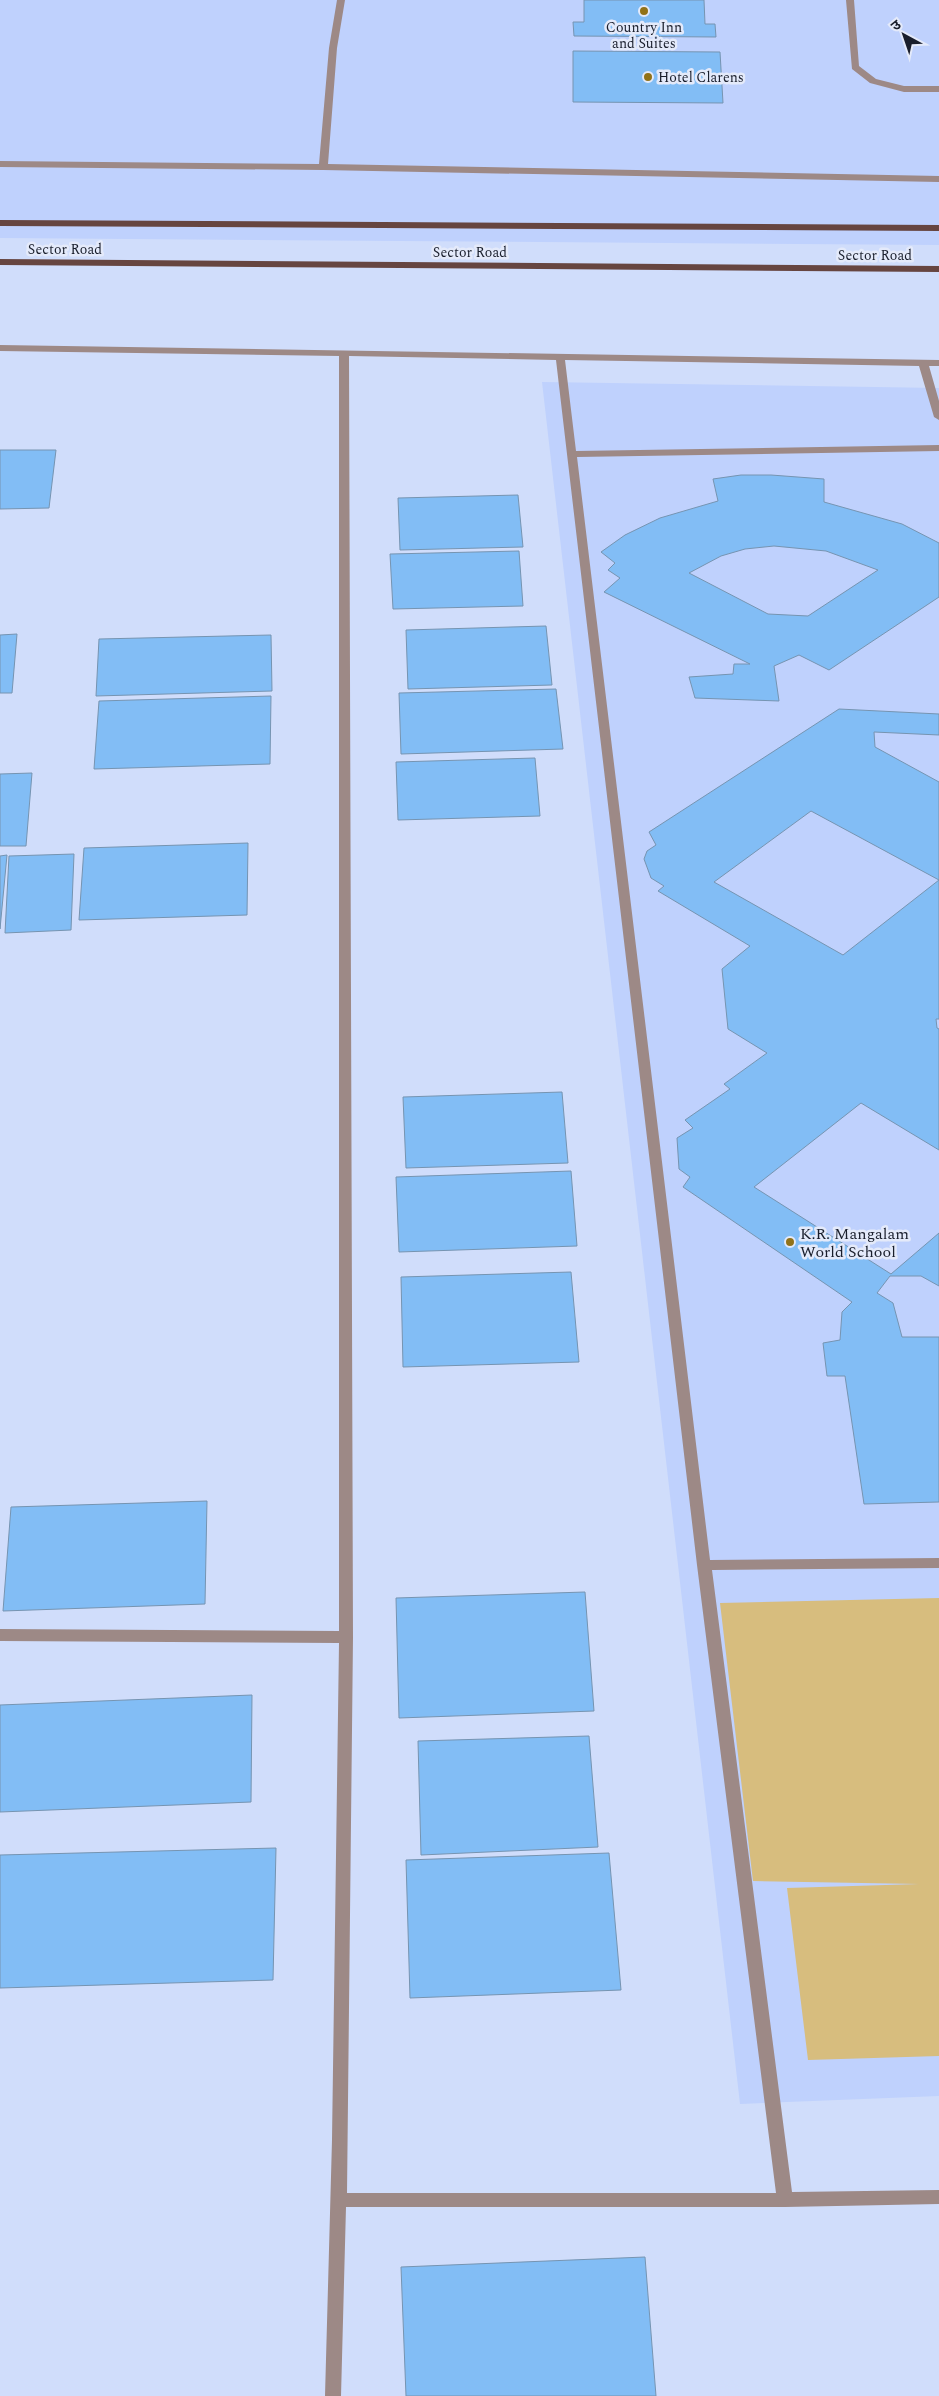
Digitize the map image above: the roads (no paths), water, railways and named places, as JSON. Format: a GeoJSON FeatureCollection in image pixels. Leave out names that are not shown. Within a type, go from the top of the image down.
{"type":"FeatureCollection","features":[{"type":"Feature","properties":{"kind":"main road","name":"Sector Road"},"geometry":{"type":"LineString","coordinates":[[0,223],[939,228]]}},
{"type":"Feature","properties":{"kind":"main road","name":"Sector Road"},"geometry":{"type":"LineString","coordinates":[[0,262],[939,269]]}},
{"type":"Feature","properties":{"kind":"street"},"geometry":{"type":"LineString","coordinates":[[323,167],[332,48],[341,0]]}},
{"type":"Feature","properties":{"kind":"street"},"geometry":{"type":"LineString","coordinates":[[850,0],[855,66],[873,82],[904,89],[939,89]]}},
{"type":"Feature","properties":{"kind":"street"},"geometry":{"type":"LineString","coordinates":[[0,164],[323,167],[939,179]]}},
{"type":"Feature","properties":{"kind":"street"},"geometry":{"type":"LineString","coordinates":[[0,348],[939,363]]}},
{"type":"Feature","properties":{"kind":"street"},"geometry":{"type":"LineString","coordinates":[[333,2396],[338,2200],[346,1637],[344,353]]}},
{"type":"Feature","properties":{"kind":"street"},"geometry":{"type":"LineString","coordinates":[[560,356],[704,1565],[785,2200]]}},
{"type":"Feature","properties":{"kind":"street"},"geometry":{"type":"LineString","coordinates":[[923,363],[939,416]]}},
{"type":"Feature","properties":{"kind":"street"},"geometry":{"type":"LineString","coordinates":[[571,454],[939,448]]}},
{"type":"Feature","properties":{"kind":"street"},"geometry":{"type":"LineString","coordinates":[[704,1565],[939,1563]]}},
{"type":"Feature","properties":{"kind":"street"},"geometry":{"type":"LineString","coordinates":[[0,1635],[346,1637]]}},
{"type":"Feature","properties":{"kind":"street"},"geometry":{"type":"LineString","coordinates":[[338,2200],[785,2200],[939,2197]]}},
{"type":"Feature","properties":{"kind":"place","name":"Country Inn and Suites"},"geometry":{"type":"Point","coordinates":[644,11]}},
{"type":"Feature","properties":{"kind":"place","name":"Hotel Clarens"},"geometry":{"type":"Point","coordinates":[648,77]}},
{"type":"Feature","properties":{"kind":"place","name":"K.R. Mangalam World School"},"geometry":{"type":"Point","coordinates":[790,1242]}}]}
